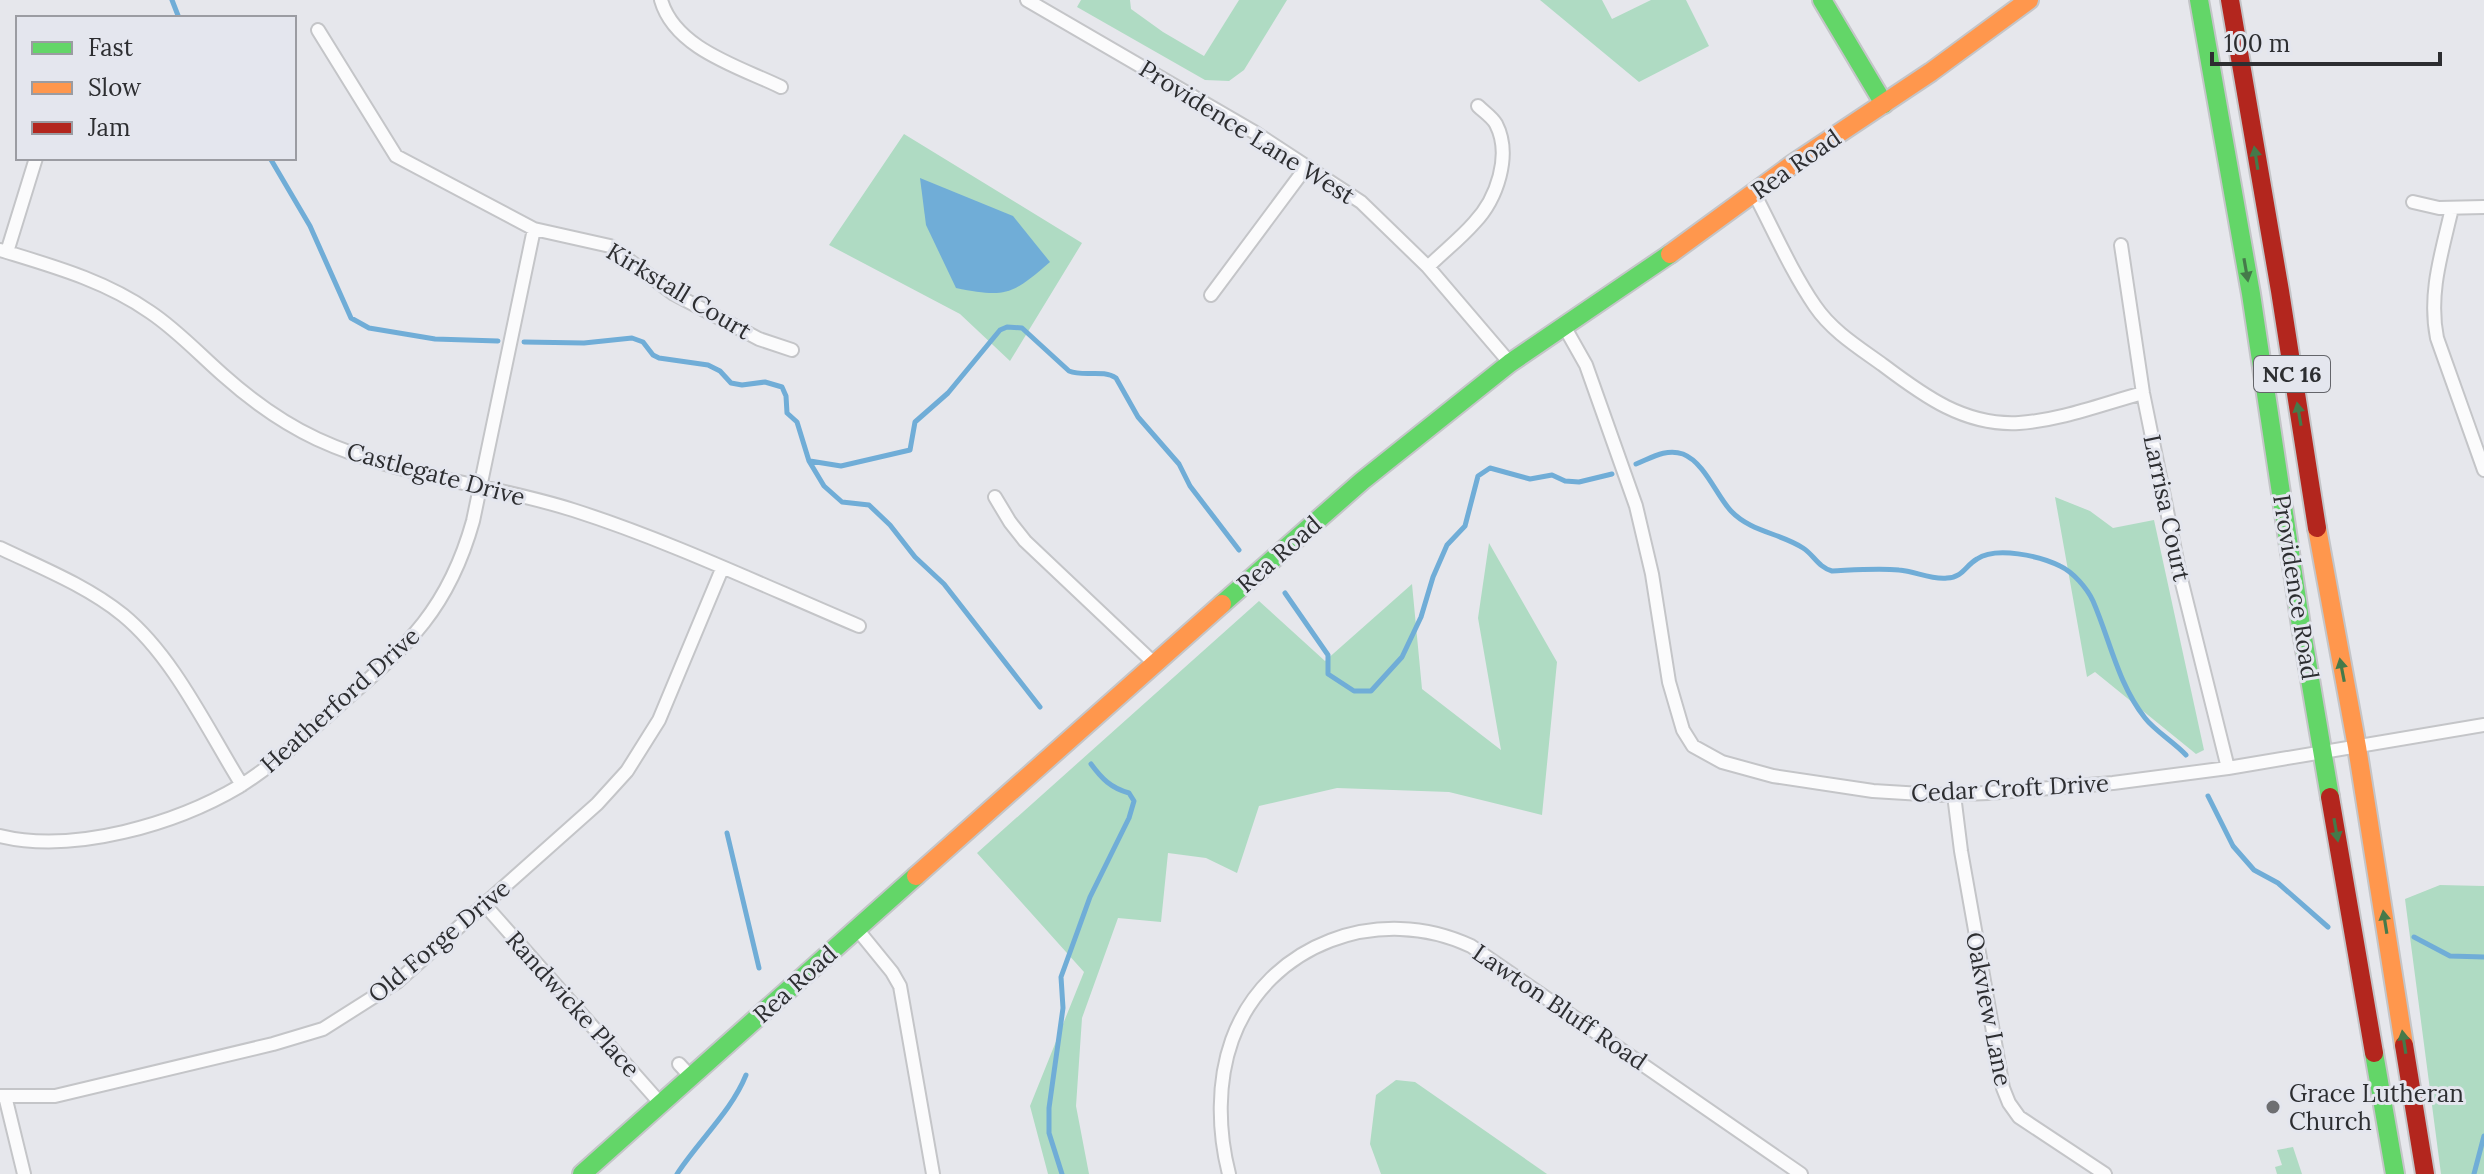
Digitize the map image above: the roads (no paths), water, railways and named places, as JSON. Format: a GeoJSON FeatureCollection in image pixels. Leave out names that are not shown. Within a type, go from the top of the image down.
{"type":"FeatureCollection","features":[{"type":"Feature","properties":{"kind":"main road"},"geometry":{"type":"LineString","coordinates":[[1822,0],[1884,104]]}},
{"type":"Feature","properties":{"kind":"main road","name":"Rea Road"},"geometry":{"type":"LineString","coordinates":[[582,1174],[661,1104],[685,1071],[857,929],[1362,481],[1510,363],[1678,249],[2029,0]]}},
{"type":"Feature","properties":{"kind":"main road","name":"Providence Road"},"geometry":{"type":"LineString","coordinates":[[2199,0],[2251,294],[2301,626],[2395,1174]]}},
{"type":"Feature","properties":{"kind":"main road","name":"Providence Road"},"geometry":{"type":"LineString","coordinates":[[2230,0],[2326,587],[2357,747],[2425,1174]]}},
{"type":"Feature","properties":{"kind":"street"},"geometry":{"type":"LineString","coordinates":[[661,0],[668,15],[688,39],[781,87]]}},
{"type":"Feature","properties":{"kind":"street","name":"Providence Lane West"},"geometry":{"type":"LineString","coordinates":[[1027,0],[1189,93],[1361,202],[1428,267],[1510,363]]}},
{"type":"Feature","properties":{"kind":"street","name":"Kirkstall Court"},"geometry":{"type":"LineString","coordinates":[[318,30],[396,156],[534,229],[610,246],[674,294],[759,339],[792,350]]}},
{"type":"Feature","properties":{"kind":"street"},"geometry":{"type":"LineString","coordinates":[[1428,267],[1476,221],[1493,198],[1502,167],[1502,138],[1494,121],[1478,106]]}},
{"type":"Feature","properties":{"kind":"street"},"geometry":{"type":"LineString","coordinates":[[3,251],[35,160]]}},
{"type":"Feature","properties":{"kind":"street"},"geometry":{"type":"LineString","coordinates":[[1211,295],[1307,166]]}},
{"type":"Feature","properties":{"kind":"street"},"geometry":{"type":"LineString","coordinates":[[1754,193],[1815,306],[1833,328],[1923,397],[1946,409],[1970,417],[2017,423],[2055,418],[2143,393]]}},
{"type":"Feature","properties":{"kind":"street"},"geometry":{"type":"LineString","coordinates":[[2413,202],[2439,208],[2484,207]]}},
{"type":"Feature","properties":{"kind":"street"},"geometry":{"type":"LineString","coordinates":[[2452,208],[2434,286],[2434,323],[2484,470]]}},
{"type":"Feature","properties":{"kind":"street","name":"Heatherford Drive"},"geometry":{"type":"LineString","coordinates":[[0,836],[43,842],[76,840],[119,832],[194,809],[242,785],[276,761],[389,661],[422,627],[442,598],[465,550],[534,229]]}},
{"type":"Feature","properties":{"kind":"street","name":"Larrisa Court"},"geometry":{"type":"LineString","coordinates":[[2121,245],[2143,393],[2180,575],[2228,768]]}},
{"type":"Feature","properties":{"kind":"street","name":"Castlegate Drive"},"geometry":{"type":"LineString","coordinates":[[3,251],[89,279],[130,299],[176,331],[255,402],[313,437],[370,461],[571,509],[859,626]]}},
{"type":"Feature","properties":{"kind":"street","name":"Cedar Croft Drive"},"geometry":{"type":"LineString","coordinates":[[1564,326],[1586,365],[1636,506],[1652,574],[1677,715],[1687,739],[1701,752],[1722,762],[1773,776],[1873,791],[1954,795],[2113,783],[2228,768],[2484,725]]}},
{"type":"Feature","properties":{"kind":"street"},"geometry":{"type":"LineString","coordinates":[[995,497],[1025,541],[1155,664]]}},
{"type":"Feature","properties":{"kind":"street"},"geometry":{"type":"LineString","coordinates":[[0,548],[104,601],[141,632],[170,667],[242,785]]}},
{"type":"Feature","properties":{"kind":"street","name":"Old Forge Drive"},"geometry":{"type":"LineString","coordinates":[[2,1096],[55,1096],[273,1044],[323,1029],[397,982],[597,804],[640,754],[677,681],[722,569]]}},
{"type":"Feature","properties":{"kind":"street","name":"Oakview Lane"},"geometry":{"type":"LineString","coordinates":[[1954,795],[1982,976],[2006,1096],[2019,1117],[2105,1174]]}},
{"type":"Feature","properties":{"kind":"street","name":"Randwicke Place"},"geometry":{"type":"LineString","coordinates":[[484,904],[661,1104]]}},
{"type":"Feature","properties":{"kind":"street","name":"Lawton Bluff Road"},"geometry":{"type":"LineString","coordinates":[[1229,1174],[1221,1126],[1222,1095],[1232,1040],[1243,1016],[1258,994],[1286,965],[1309,950],[1359,931],[1393,927],[1420,929],[1471,946],[1801,1174]]}},
{"type":"Feature","properties":{"kind":"street"},"geometry":{"type":"LineString","coordinates":[[857,929],[900,986],[933,1174]]}},
{"type":"Feature","properties":{"kind":"street"},"geometry":{"type":"LineString","coordinates":[[2,1096],[24,1174]]}},
{"type":"Feature","properties":{"kind":"water"},"geometry":{"type":"Polygon","coordinates":[[[920,178],[1013,216],[1050,262],[1008,291],[986,293],[956,288],[926,225],[920,178]]]}},
{"type":"Feature","properties":{"kind":"waterway"},"geometry":{"type":"LineString","coordinates":[[172,0],[178,16]]}},
{"type":"Feature","properties":{"kind":"waterway"},"geometry":{"type":"LineString","coordinates":[[271,160],[310,226],[351,318],[369,328],[435,339],[498,341]]}},
{"type":"Feature","properties":{"kind":"waterway"},"geometry":{"type":"LineString","coordinates":[[810,461],[841,466],[910,450],[915,422],[948,393],[1000,330],[1022,328],[1069,371],[1116,378],[1138,417],[1179,464],[1190,486],[1239,550]]}},
{"type":"Feature","properties":{"kind":"waterway"},"geometry":{"type":"LineString","coordinates":[[524,342],[584,343],[632,338],[643,342],[659,358],[708,365],[720,371],[731,383],[765,382],[782,387],[787,413],[797,422],[809,461],[824,486],[842,502],[869,505],[890,525],[915,557],[944,584],[1040,707]]}},
{"type":"Feature","properties":{"kind":"waterway"},"geometry":{"type":"LineString","coordinates":[[1636,464],[1665,453],[1677,452],[1691,458],[1739,518],[1803,548],[1823,567],[1832,571],[1891,569],[1947,578],[1957,576],[1973,562],[1995,553],[2030,556],[2060,566],[2075,576],[2090,596],[2121,676],[2136,705],[2149,723],[2186,755]]}},
{"type":"Feature","properties":{"kind":"waterway"},"geometry":{"type":"LineString","coordinates":[[1285,593],[1328,655],[1328,674],[1354,691],[1371,691],[1402,657],[1421,617],[1447,545],[1465,526],[1478,476],[1490,468],[1530,479],[1552,475],[1565,481],[1579,482],[1612,474]]}},
{"type":"Feature","properties":{"kind":"waterway"},"geometry":{"type":"LineString","coordinates":[[1062,1174],[1049,1133],[1049,1108],[1063,1008],[1061,977],[1090,897],[1129,818],[1134,801],[1129,793],[1107,782],[1091,764]]}},
{"type":"Feature","properties":{"kind":"waterway"},"geometry":{"type":"LineString","coordinates":[[2208,796],[2233,846],[2254,870],[2278,883],[2328,927]]}},
{"type":"Feature","properties":{"kind":"waterway"},"geometry":{"type":"LineString","coordinates":[[727,833],[759,968]]}},
{"type":"Feature","properties":{"kind":"waterway"},"geometry":{"type":"LineString","coordinates":[[2414,937],[2450,956],[2484,957]]}},
{"type":"Feature","properties":{"kind":"waterway"},"geometry":{"type":"LineString","coordinates":[[677,1174],[723,1114],[746,1075]]}},
{"type":"Feature","properties":{"kind":"waterway"},"geometry":{"type":"LineString","coordinates":[[2474,1174],[2484,1136]]}},
{"type":"Feature","properties":{"kind":"place","name":"Grace Lutheran Church"},"geometry":{"type":"Point","coordinates":[2273,1107]}}]}
